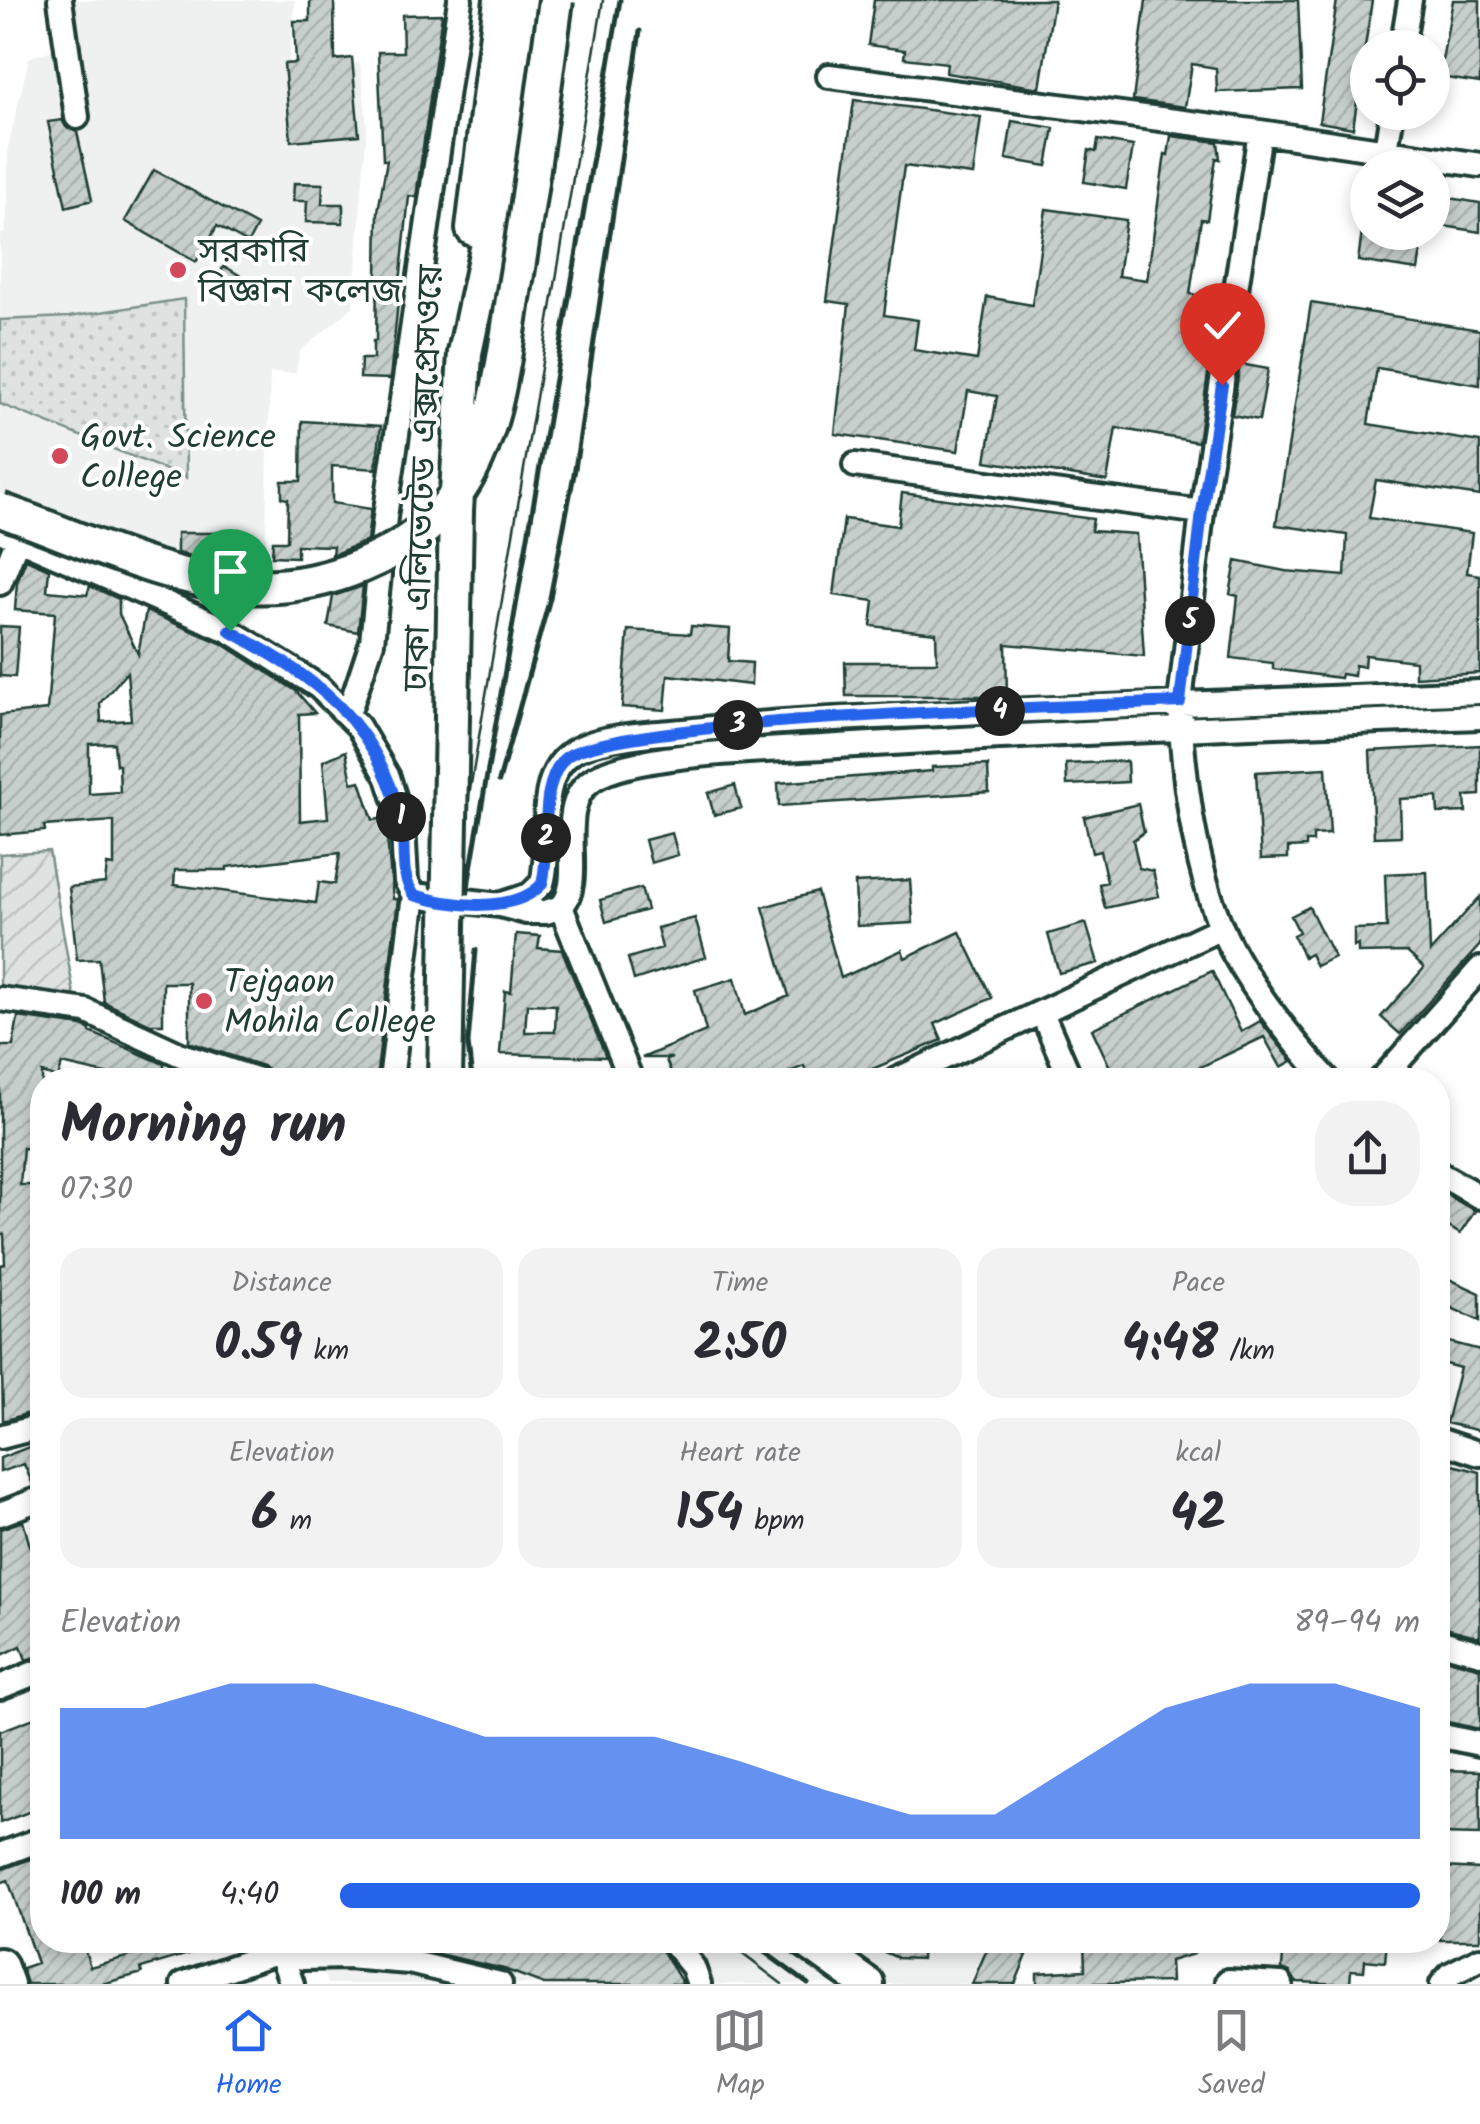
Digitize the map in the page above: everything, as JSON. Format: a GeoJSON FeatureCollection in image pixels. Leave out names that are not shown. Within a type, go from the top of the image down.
{"type":"FeatureCollection","features":[{"type":"Feature","properties":{"kind":"highway","name":"ঢাকা এলিভেটেড এক্সপ্রেসওয়ে"},"geometry":{"type":"LineString","coordinates":[[445,1068],[456,511],[470,260],[501,0]]}},
{"type":"Feature","properties":{"kind":"highway"},"geometry":{"type":"LineString","coordinates":[[465,354],[515,116],[532,0]]}},
{"type":"Feature","properties":{"kind":"highway"},"geometry":{"type":"LineString","coordinates":[[0,510],[206,581],[272,586],[321,580],[372,561],[440,513],[469,473],[498,390],[532,185],[556,0]]}},
{"type":"Feature","properties":{"kind":"highway"},"geometry":{"type":"LineString","coordinates":[[823,1953],[866,1984]]}},
{"type":"Feature","properties":{"kind":"highway"},"geometry":{"type":"LineString","coordinates":[[0,1965],[7,1984]]}},
{"type":"Feature","properties":{"kind":"street"},"geometry":{"type":"LineString","coordinates":[[60,0],[77,118]]}},
{"type":"Feature","properties":{"kind":"street"},"geometry":{"type":"LineString","coordinates":[[348,714],[372,642],[385,517],[460,0]]}},
{"type":"Feature","properties":{"kind":"street"},"geometry":{"type":"LineString","coordinates":[[1405,30],[1410,0]]}},
{"type":"Feature","properties":{"kind":"street"},"geometry":{"type":"LineString","coordinates":[[829,76],[1386,150],[1389,130]]}},
{"type":"Feature","properties":{"kind":"street"},"geometry":{"type":"LineString","coordinates":[[1260,132],[1202,512],[1180,702],[1181,729],[1191,816],[1222,928],[1283,1027],[1318,1068]]}},
{"type":"Feature","properties":{"kind":"street"},"geometry":{"type":"LineString","coordinates":[[1450,160],[1480,165]]}},
{"type":"Feature","properties":{"kind":"street"},"geometry":{"type":"LineString","coordinates":[[855,465],[1202,512]]}},
{"type":"Feature","properties":{"kind":"street"},"geometry":{"type":"LineString","coordinates":[[0,583],[9,534],[230,631],[320,686],[348,714],[388,776],[403,825],[406,881],[414,895],[393,1068]]}},
{"type":"Feature","properties":{"kind":"street"},"geometry":{"type":"LineString","coordinates":[[500,905],[530,895],[542,884],[552,781],[565,758],[592,744],[770,722],[1480,692]]}},
{"type":"Feature","properties":{"kind":"street"},"geometry":{"type":"LineString","coordinates":[[414,895],[538,912],[561,907],[570,890],[572,822],[584,787],[601,775],[650,762],[772,750],[1480,717]]}},
{"type":"Feature","properties":{"kind":"street"},"geometry":{"type":"LineString","coordinates":[[770,722],[772,750]]}},
{"type":"Feature","properties":{"kind":"street"},"geometry":{"type":"LineString","coordinates":[[592,744],[601,775]]}},
{"type":"Feature","properties":{"kind":"street"},"geometry":{"type":"LineString","coordinates":[[561,907],[626,1068]]}},
{"type":"Feature","properties":{"kind":"street"},"geometry":{"type":"LineString","coordinates":[[922,1068],[1222,928]]}},
{"type":"Feature","properties":{"kind":"street"},"geometry":{"type":"LineString","coordinates":[[1391,1068],[1480,968]]}},
{"type":"Feature","properties":{"kind":"street"},"geometry":{"type":"LineString","coordinates":[[0,999],[86,1011],[181,1055],[221,1068]]}},
{"type":"Feature","properties":{"kind":"street"},"geometry":{"type":"LineString","coordinates":[[1042,1013],[1066,1068]]}},
{"type":"Feature","properties":{"kind":"street"},"geometry":{"type":"LineString","coordinates":[[1450,1180],[1480,1196]]}},
{"type":"Feature","properties":{"kind":"street"},"geometry":{"type":"LineString","coordinates":[[0,1437],[30,1429]]}},
{"type":"Feature","properties":{"kind":"street"},"geometry":{"type":"LineString","coordinates":[[1450,1444],[1480,1454]]}},
{"type":"Feature","properties":{"kind":"street"},"geometry":{"type":"LineString","coordinates":[[0,1514],[30,1503]]}},
{"type":"Feature","properties":{"kind":"street"},"geometry":{"type":"LineString","coordinates":[[1450,1644],[1480,1653]]}},
{"type":"Feature","properties":{"kind":"street"},"geometry":{"type":"LineString","coordinates":[[0,1688],[30,1675]]}},
{"type":"Feature","properties":{"kind":"street"},"geometry":{"type":"LineString","coordinates":[[1450,1738],[1480,1744]]}},
{"type":"Feature","properties":{"kind":"street"},"geometry":{"type":"LineString","coordinates":[[0,1855],[30,1844]]}},
{"type":"Feature","properties":{"kind":"street"},"geometry":{"type":"LineString","coordinates":[[183,1984],[260,1953]]}},
{"type":"Feature","properties":{"kind":"street"},"geometry":{"type":"LineString","coordinates":[[280,1953],[292,1984]]}},
{"type":"Feature","properties":{"kind":"street"},"geometry":{"type":"LineString","coordinates":[[292,1953],[303,1958],[390,1953]]}},
{"type":"Feature","properties":{"kind":"street"},"geometry":{"type":"LineString","coordinates":[[416,1953],[469,1980],[500,1984]]}},
{"type":"Feature","properties":{"kind":"street"},"geometry":{"type":"LineString","coordinates":[[682,1953],[693,1967],[699,1984]]}},
{"type":"Feature","properties":{"kind":"street"},"geometry":{"type":"LineString","coordinates":[[1442,1984],[1450,1974],[1480,1959]]}},
{"type":"Feature","properties":{"kind":"street"},"geometry":{"type":"LineString","coordinates":[[1228,1980],[1281,1984]]}},
{"type":"Feature","properties":{"kind":"shaded area","name":"সরকারি বিজ্ঞান কলেজ"},"geometry":{"type":"Polygon","coordinates":[[[55,0],[295,0],[288,70],[360,63],[367,125],[353,307],[300,351],[296,373],[270,373],[265,577],[209,575],[0,497],[0,234],[4,233],[7,218],[8,147],[29,58],[58,48],[55,0]]]}},
{"type":"Feature","properties":{"kind":"shaded area"},"geometry":{"type":"Polygon","coordinates":[[[184,299],[186,478],[0,404],[0,320],[69,317],[184,299]]]}},
{"type":"Feature","properties":{"kind":"shaded area"},"geometry":{"type":"Polygon","coordinates":[[[49,851],[76,1006],[0,991],[0,854],[49,851]]]}},
{"type":"Feature","properties":{"kind":"shaded area"},"geometry":{"type":"Polygon","coordinates":[[[315,1953],[1013,1953],[1014,1984],[328,1984],[315,1953]]]}},
{"type":"Feature","properties":{"kind":"building"},"geometry":{"type":"Polygon","coordinates":[[[310,0],[334,0],[335,60],[352,58],[359,135],[291,141],[284,64],[296,63],[294,21],[310,21],[310,0]]]}},
{"type":"Feature","properties":{"kind":"building"},"geometry":{"type":"Polygon","coordinates":[[[874,0],[1054,0],[1040,88],[946,73],[947,63],[904,58],[905,50],[868,45],[874,0]]]}},
{"type":"Feature","properties":{"kind":"building"},"geometry":{"type":"Polygon","coordinates":[[[1146,0],[1298,0],[1302,89],[1217,92],[1216,68],[1192,64],[1185,107],[1133,100],[1146,0]]]}},
{"type":"Feature","properties":{"kind":"building"},"geometry":{"type":"Polygon","coordinates":[[[1337,0],[1372,0],[1368,30],[1350,30],[1350,127],[1319,122],[1337,0]]]}},
{"type":"Feature","properties":{"kind":"building"},"geometry":{"type":"Polygon","coordinates":[[[1453,0],[1480,0],[1480,83],[1450,79],[1448,30],[1453,0]]]}},
{"type":"Feature","properties":{"kind":"building"},"geometry":{"type":"Polygon","coordinates":[[[442,14],[416,197],[409,196],[390,379],[360,378],[361,359],[373,359],[376,341],[378,211],[387,160],[383,160],[378,52],[403,52],[402,15],[442,14]]]}},
{"type":"Feature","properties":{"kind":"building"},"geometry":{"type":"Polygon","coordinates":[[[854,100],[981,117],[973,175],[904,166],[884,315],[918,320],[914,350],[977,360],[987,297],[1032,305],[1046,209],[1126,220],[1118,276],[1147,280],[1171,136],[1218,142],[1220,159],[1216,158],[1207,220],[1201,219],[1190,294],[1219,299],[1198,442],[1116,428],[1107,481],[986,461],[997,396],[968,391],[958,451],[835,434],[849,304],[827,301],[854,100]]]}},
{"type":"Feature","properties":{"kind":"building"},"geometry":{"type":"Polygon","coordinates":[[[62,120],[77,132],[92,200],[66,207],[48,122],[62,120]]]}},
{"type":"Feature","properties":{"kind":"building"},"geometry":{"type":"Polygon","coordinates":[[[1012,121],[1054,128],[1047,166],[1006,159],[1012,121]]]}},
{"type":"Feature","properties":{"kind":"building"},"geometry":{"type":"Polygon","coordinates":[[[1098,140],[1133,146],[1126,189],[1084,182],[1089,150],[1096,152],[1098,140]]]}},
{"type":"Feature","properties":{"kind":"building"},"geometry":{"type":"Polygon","coordinates":[[[154,170],[257,226],[248,243],[217,226],[196,262],[125,221],[154,170]]]}},
{"type":"Feature","properties":{"kind":"building"},"geometry":{"type":"Polygon","coordinates":[[[294,183],[323,184],[322,204],[343,204],[343,223],[306,222],[307,201],[293,201],[294,183]]]}},
{"type":"Feature","properties":{"kind":"building"},"geometry":{"type":"Polygon","coordinates":[[[1450,198],[1480,203],[1480,232],[1450,227],[1450,198]]]}},
{"type":"Feature","properties":{"kind":"building"},"geometry":{"type":"Polygon","coordinates":[[[1360,250],[1421,250],[1418,270],[1358,261],[1360,250]]]}},
{"type":"Feature","properties":{"kind":"building"},"geometry":{"type":"Polygon","coordinates":[[[224,266],[246,279],[237,296],[214,283],[224,266]]]}},
{"type":"Feature","properties":{"kind":"building"},"geometry":{"type":"Polygon","coordinates":[[[1311,303],[1480,330],[1480,385],[1377,368],[1368,424],[1480,442],[1480,496],[1376,480],[1369,518],[1472,533],[1467,573],[1480,575],[1480,673],[1415,677],[1415,661],[1365,655],[1364,667],[1355,665],[1354,676],[1341,674],[1340,678],[1273,669],[1273,663],[1231,658],[1238,596],[1230,594],[1236,561],[1285,571],[1345,576],[1347,535],[1276,525],[1311,303]]]}},
{"type":"Feature","properties":{"kind":"building"},"geometry":{"type":"Polygon","coordinates":[[[1240,364],[1268,369],[1259,420],[1232,415],[1240,364]]]}},
{"type":"Feature","properties":{"kind":"building"},"geometry":{"type":"Polygon","coordinates":[[[302,421],[381,426],[376,469],[332,466],[332,503],[371,509],[367,541],[332,555],[333,546],[297,545],[297,557],[272,556],[273,541],[287,541],[288,499],[282,498],[282,481],[301,481],[302,421]]]}},
{"type":"Feature","properties":{"kind":"building"},"geometry":{"type":"Polygon","coordinates":[[[902,493],[1093,519],[1091,531],[1136,534],[1144,656],[1006,644],[1007,696],[846,696],[845,662],[937,662],[936,633],[871,626],[874,601],[834,595],[844,519],[898,526],[902,493]]]}},
{"type":"Feature","properties":{"kind":"building"},"geometry":{"type":"Polygon","coordinates":[[[177,533],[217,533],[217,562],[177,553],[177,533]]]}},
{"type":"Feature","properties":{"kind":"building"},"geometry":{"type":"Polygon","coordinates":[[[26,559],[49,569],[47,591],[87,595],[90,586],[119,599],[119,614],[138,654],[146,611],[223,644],[296,691],[315,713],[299,714],[300,821],[328,818],[323,761],[346,751],[352,783],[360,781],[373,820],[385,818],[393,899],[398,899],[377,1068],[265,1068],[189,1042],[189,983],[163,983],[163,1024],[150,1024],[104,1002],[99,959],[77,960],[69,887],[105,883],[107,865],[114,866],[114,821],[44,826],[45,831],[0,835],[0,715],[47,710],[55,613],[15,610],[17,582],[26,559]],[[127,672],[100,703],[101,722],[131,720],[127,672]],[[114,743],[89,744],[89,794],[120,792],[114,743]],[[340,853],[227,870],[175,870],[174,885],[316,903],[319,882],[335,884],[340,853]]]}},
{"type":"Feature","properties":{"kind":"building"},"geometry":{"type":"Polygon","coordinates":[[[363,586],[358,632],[328,626],[333,596],[363,586]]]}},
{"type":"Feature","properties":{"kind":"building"},"geometry":{"type":"Polygon","coordinates":[[[0,626],[19,627],[15,677],[0,676],[0,626]]]}},
{"type":"Feature","properties":{"kind":"building"},"geometry":{"type":"Polygon","coordinates":[[[691,626],[730,629],[728,661],[752,663],[751,685],[668,675],[665,710],[622,707],[628,630],[690,634],[691,626]]]}},
{"type":"Feature","properties":{"kind":"building"},"geometry":{"type":"Polygon","coordinates":[[[1480,745],[1480,795],[1465,796],[1466,812],[1438,813],[1437,797],[1400,799],[1401,836],[1374,837],[1370,751],[1480,745]]]}},
{"type":"Feature","properties":{"kind":"building"},"geometry":{"type":"Polygon","coordinates":[[[1127,761],[1128,782],[1067,785],[1066,764],[1127,761]]]}},
{"type":"Feature","properties":{"kind":"building"},"geometry":{"type":"Polygon","coordinates":[[[988,765],[989,792],[779,806],[778,783],[988,765]]]}},
{"type":"Feature","properties":{"kind":"building"},"geometry":{"type":"Polygon","coordinates":[[[1326,768],[1330,834],[1313,835],[1313,842],[1306,842],[1306,847],[1288,848],[1288,858],[1261,859],[1256,772],[1326,768]]]}},
{"type":"Feature","properties":{"kind":"building"},"geometry":{"type":"Polygon","coordinates":[[[735,785],[741,808],[714,815],[708,793],[735,785]]]}},
{"type":"Feature","properties":{"kind":"building"},"geometry":{"type":"Polygon","coordinates":[[[1138,804],[1144,832],[1133,840],[1139,868],[1153,871],[1159,896],[1105,908],[1099,884],[1107,882],[1100,851],[1092,853],[1084,817],[1138,804]]]}},
{"type":"Feature","properties":{"kind":"building"},"geometry":{"type":"Polygon","coordinates":[[[672,833],[678,855],[651,863],[645,840],[672,833]]]}},
{"type":"Feature","properties":{"kind":"building"},"geometry":{"type":"Polygon","coordinates":[[[1427,872],[1430,952],[1480,897],[1480,945],[1400,1034],[1381,1017],[1424,968],[1407,952],[1358,953],[1354,929],[1387,928],[1385,874],[1427,872]]]}},
{"type":"Feature","properties":{"kind":"building"},"geometry":{"type":"Polygon","coordinates":[[[910,880],[913,923],[857,926],[855,883],[910,880]]]}},
{"type":"Feature","properties":{"kind":"building"},"geometry":{"type":"Polygon","coordinates":[[[641,888],[647,910],[606,922],[600,900],[641,888]]]}},
{"type":"Feature","properties":{"kind":"building"},"geometry":{"type":"Polygon","coordinates":[[[817,892],[841,978],[902,950],[905,958],[960,932],[992,998],[935,1024],[942,1040],[875,1068],[669,1068],[666,1060],[672,1058],[642,1058],[706,1031],[695,990],[735,978],[745,1015],[789,996],[763,907],[817,892]]]}},
{"type":"Feature","properties":{"kind":"building"},"geometry":{"type":"Polygon","coordinates":[[[1309,907],[1334,957],[1316,966],[1310,954],[1304,957],[1293,935],[1299,932],[1291,916],[1309,907]]]}},
{"type":"Feature","properties":{"kind":"building"},"geometry":{"type":"Polygon","coordinates":[[[695,918],[706,957],[634,980],[628,958],[662,948],[657,928],[695,918]]]}},
{"type":"Feature","properties":{"kind":"building"},"geometry":{"type":"Polygon","coordinates":[[[1086,923],[1098,963],[1059,973],[1048,934],[1086,923]]]}},
{"type":"Feature","properties":{"kind":"building"},"geometry":{"type":"Polygon","coordinates":[[[516,934],[540,936],[538,948],[562,950],[606,1057],[500,1054],[505,991],[511,992],[516,934]],[[527,1004],[525,1032],[555,1032],[556,1005],[527,1004]]]}},
{"type":"Feature","properties":{"kind":"building"},"geometry":{"type":"Polygon","coordinates":[[[1212,971],[1241,1032],[1260,1021],[1292,1061],[1281,1067],[1264,1037],[1198,1068],[1110,1068],[1092,1029],[1212,971]]]}},
{"type":"Feature","properties":{"kind":"building"},"geometry":{"type":"Polygon","coordinates":[[[18,1017],[82,1026],[164,1064],[164,1068],[79,1068],[62,1064],[61,1068],[30,1068],[30,1148],[23,1148],[20,1185],[30,1185],[30,1413],[3,1421],[0,1265],[5,1264],[4,1234],[0,1234],[0,1046],[13,1046],[18,1017]]]}},
{"type":"Feature","properties":{"kind":"building"},"geometry":{"type":"Polygon","coordinates":[[[1450,1197],[1475,1211],[1460,1234],[1450,1228],[1450,1197]]]}},
{"type":"Feature","properties":{"kind":"building"},"geometry":{"type":"Polygon","coordinates":[[[1450,1279],[1480,1293],[1480,1321],[1450,1307],[1450,1279]]]}},
{"type":"Feature","properties":{"kind":"building"},"geometry":{"type":"Polygon","coordinates":[[[1450,1342],[1480,1350],[1480,1431],[1450,1424],[1460,1368],[1450,1365],[1450,1342]]]}},
{"type":"Feature","properties":{"kind":"building"},"geometry":{"type":"Polygon","coordinates":[[[30,1447],[30,1478],[24,1464],[0,1472],[0,1458],[30,1447]]]}},
{"type":"Feature","properties":{"kind":"building"},"geometry":{"type":"Polygon","coordinates":[[[1450,1464],[1480,1472],[1480,1637],[1450,1629],[1450,1464]]]}},
{"type":"Feature","properties":{"kind":"building"},"geometry":{"type":"Polygon","coordinates":[[[23,1521],[30,1546],[30,1659],[26,1660],[21,1646],[0,1656],[0,1529],[23,1521]]]}},
{"type":"Feature","properties":{"kind":"building"},"geometry":{"type":"Polygon","coordinates":[[[1450,1659],[1480,1668],[1480,1729],[1450,1723],[1450,1659]]]}},
{"type":"Feature","properties":{"kind":"building"},"geometry":{"type":"Polygon","coordinates":[[[30,1720],[30,1812],[0,1823],[0,1731],[30,1720]]]}},
{"type":"Feature","properties":{"kind":"building"},"geometry":{"type":"Polygon","coordinates":[[[1450,1770],[1480,1771],[1480,1835],[1450,1834],[1450,1770]]]}},
{"type":"Feature","properties":{"kind":"building"},"geometry":{"type":"Polygon","coordinates":[[[30,1859],[30,1943],[8,1880],[0,1883],[0,1870],[30,1859]]]}},
{"type":"Feature","properties":{"kind":"building"},"geometry":{"type":"Polygon","coordinates":[[[1450,1867],[1480,1869],[1480,1940],[1450,1940],[1450,1867]]]}},
{"type":"Feature","properties":{"kind":"building"},"geometry":{"type":"Polygon","coordinates":[[[34,1953],[86,1953],[90,1967],[141,1953],[191,1953],[102,1984],[27,1984],[22,1968],[37,1963],[34,1953]]]}},
{"type":"Feature","properties":{"kind":"building"},"geometry":{"type":"Polygon","coordinates":[[[434,1953],[664,1953],[683,1984],[544,1984],[504,1969],[434,1953]]]}},
{"type":"Feature","properties":{"kind":"building"},"geometry":{"type":"Polygon","coordinates":[[[887,1953],[921,1953],[921,1959],[887,1953]]]}},
{"type":"Feature","properties":{"kind":"building"},"geometry":{"type":"Polygon","coordinates":[[[985,1953],[1027,1955],[1015,1984],[972,1984],[985,1953]]]}},
{"type":"Feature","properties":{"kind":"building"},"geometry":{"type":"Polygon","coordinates":[[[1084,1953],[1194,1954],[1170,1961],[1171,1982],[1037,1984],[1037,1973],[1085,1970],[1084,1953]]]}},
{"type":"Feature","properties":{"kind":"building"},"geometry":{"type":"Polygon","coordinates":[[[1283,1953],[1386,1953],[1385,1962],[1365,1960],[1364,1971],[1351,1970],[1350,1984],[1296,1982],[1290,1972],[1282,1969],[1283,1953]]]}},
{"type":"Feature","properties":{"kind":"tram line"},"geometry":{"type":"LineString","coordinates":[[432,1068],[455,879],[603,0]]}},
{"type":"Feature","properties":{"kind":"tram line"},"geometry":{"type":"LineString","coordinates":[[741,1953],[782,1984]]}},
{"type":"Feature","properties":{"kind":"railway"},"geometry":{"type":"LineString","coordinates":[[449,1068],[469,880],[620,0]]}},
{"type":"Feature","properties":{"kind":"railway"},"geometry":{"type":"LineString","coordinates":[[499,781],[550,598],[575,469],[640,31]]}},
{"type":"Feature","properties":{"kind":"railway"},"geometry":{"type":"LineString","coordinates":[[471,1068],[468,1043],[476,950]]}},
{"type":"Feature","properties":{"kind":"railway"},"geometry":{"type":"LineString","coordinates":[[766,1953],[808,1984]]}},
{"type":"Feature","properties":{"kind":"place","name":"সরকারি বিজ্ঞান কলেজ"},"geometry":{"type":"Point","coordinates":[178,270]}},
{"type":"Feature","properties":{"kind":"place","name":"Govt. Science College"},"geometry":{"type":"Point","coordinates":[60,456]}},
{"type":"Feature","properties":{"kind":"place","name":"Tejgaon Mohila College"},"geometry":{"type":"Point","coordinates":[204,1001]}},
{"type":"Feature","properties":{"kind":"route"},"geometry":{"type":"LineString","coordinates":[[230,631],[320,686],[358,726],[388,776],[396,799],[406,844],[406,881],[414,895],[500,905],[520,900],[542,884],[552,781],[565,758],[592,744],[770,722],[1180,702],[1202,512],[1222,385]]}}]}
